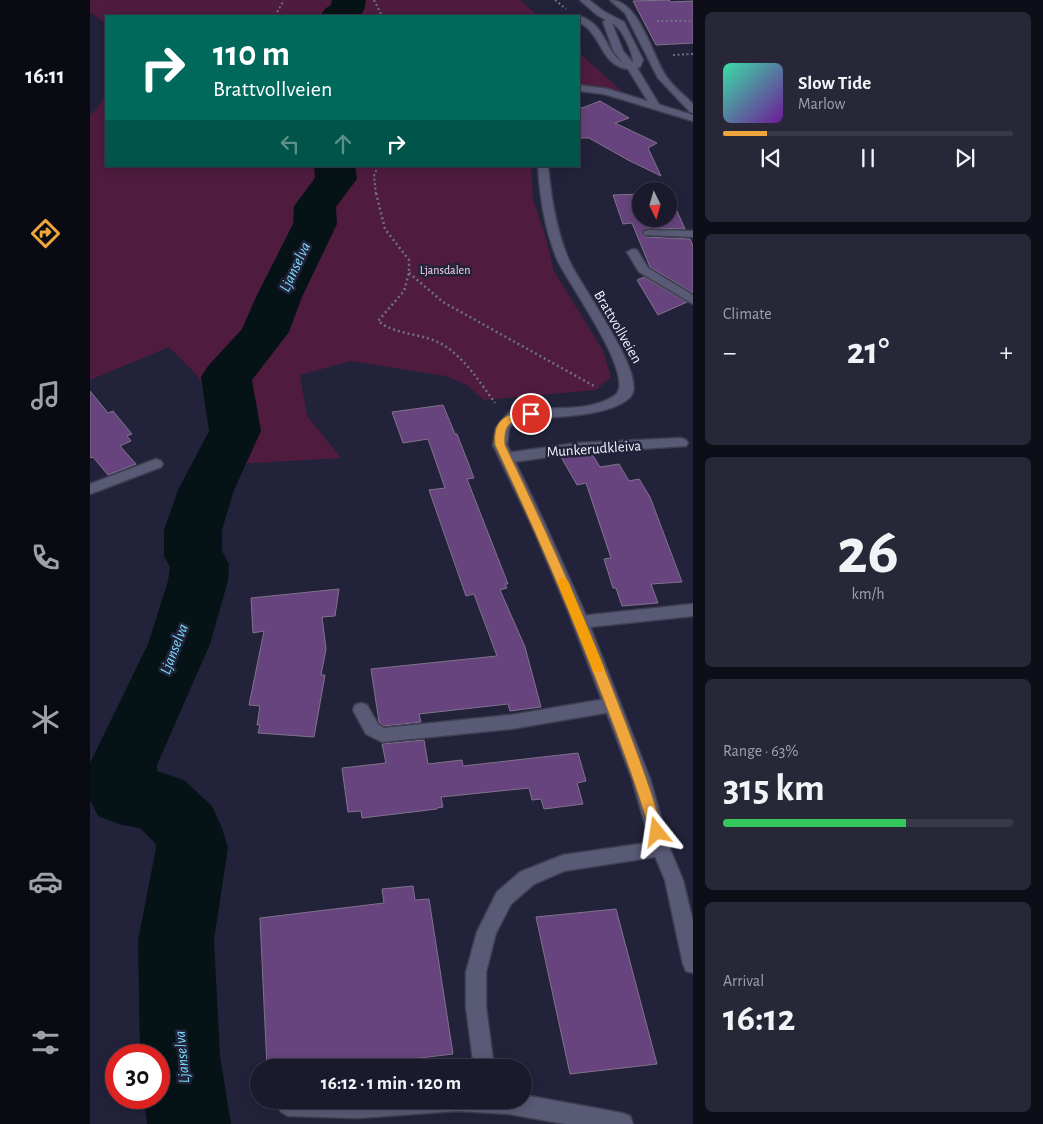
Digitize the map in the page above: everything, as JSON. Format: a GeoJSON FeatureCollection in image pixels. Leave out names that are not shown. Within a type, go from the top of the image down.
{"type":"FeatureCollection","features":[{"type":"Feature","properties":{"kind":"street"},"geometry":{"type":"LineString","coordinates":[[580,20],[593,28],[615,62],[630,67],[637,65],[638,60],[621,24],[600,13],[584,0]]}},
{"type":"Feature","properties":{"kind":"street"},"geometry":{"type":"LineString","coordinates":[[614,0],[629,12],[643,44],[661,76],[693,110]]}},
{"type":"Feature","properties":{"kind":"street"},"geometry":{"type":"LineString","coordinates":[[607,22],[619,52],[655,106]]}},
{"type":"Feature","properties":{"kind":"street"},"geometry":{"type":"LineString","coordinates":[[580,88],[605,92],[693,118]]}},
{"type":"Feature","properties":{"kind":"street","name":"Brattvollveien"},"geometry":{"type":"LineString","coordinates":[[543,167],[550,218],[559,249],[577,288],[625,368],[628,386],[626,393],[619,399]]}},
{"type":"Feature","properties":{"kind":"street"},"geometry":{"type":"LineString","coordinates":[[649,233],[693,234]]}},
{"type":"Feature","properties":{"kind":"street"},"geometry":{"type":"LineString","coordinates":[[634,252],[643,270],[693,300]]}},
{"type":"Feature","properties":{"kind":"street"},"geometry":{"type":"LineString","coordinates":[[619,399],[608,406],[597,408],[514,415],[504,423],[499,435],[500,445],[538,524],[580,622],[641,779],[661,849],[674,880],[693,964]]}},
{"type":"Feature","properties":{"kind":"street","name":"Munkerudkleiva"},"geometry":{"type":"LineString","coordinates":[[506,458],[577,448],[681,443]]}},
{"type":"Feature","properties":{"kind":"street"},"geometry":{"type":"LineString","coordinates":[[90,489],[156,464]]}},
{"type":"Feature","properties":{"kind":"street"},"geometry":{"type":"LineString","coordinates":[[580,622],[693,610]]}},
{"type":"Feature","properties":{"kind":"street"},"geometry":{"type":"LineString","coordinates":[[360,710],[372,729],[382,735],[511,722],[611,705]]}},
{"type":"Feature","properties":{"kind":"street"},"geometry":{"type":"LineString","coordinates":[[483,1059],[476,1007],[476,972],[487,932],[504,898],[527,878],[563,863],[661,849]]}},
{"type":"Feature","properties":{"kind":"street"},"geometry":{"type":"LineString","coordinates":[[532,1107],[622,1124]]}},
{"type":"Feature","properties":{"kind":"path"},"geometry":{"type":"LineString","coordinates":[[276,15],[284,0]]}},
{"type":"Feature","properties":{"kind":"path"},"geometry":{"type":"LineString","coordinates":[[374,0],[382,15]]}},
{"type":"Feature","properties":{"kind":"path"},"geometry":{"type":"LineString","coordinates":[[634,21],[693,20]]}},
{"type":"Feature","properties":{"kind":"path"},"geometry":{"type":"LineString","coordinates":[[378,167],[374,176],[375,189],[385,229],[409,260],[409,273],[404,291],[378,321],[385,327],[434,341],[463,362],[497,406],[514,415]]}},
{"type":"Feature","properties":{"kind":"path"},"geometry":{"type":"LineString","coordinates":[[409,273],[443,302],[536,355],[619,399]]}},
{"type":"Feature","properties":{"kind":"green space"},"geometry":{"type":"Polygon","coordinates":[[[90,0],[520,0],[537,15],[105,15],[105,23],[90,12],[90,0]]]}},
{"type":"Feature","properties":{"kind":"green space"},"geometry":{"type":"Polygon","coordinates":[[[580,54],[622,91],[580,83],[580,54]]]}},
{"type":"Feature","properties":{"kind":"green space","name":"Ljansdalen"},"geometry":{"type":"Polygon","coordinates":[[[105,98],[105,167],[531,167],[533,200],[545,235],[554,271],[603,351],[611,377],[596,390],[484,400],[467,385],[446,376],[350,361],[300,375],[307,416],[341,458],[219,465],[199,464],[214,433],[211,407],[198,376],[169,347],[90,380],[90,116],[105,98]]]}},
{"type":"Feature","properties":{"kind":"building"},"geometry":{"type":"Polygon","coordinates":[[[669,0],[671,2],[693,1],[693,43],[656,45],[633,1],[669,0]]]}},
{"type":"Feature","properties":{"kind":"building"},"geometry":{"type":"Polygon","coordinates":[[[600,101],[629,118],[615,123],[657,143],[648,148],[661,176],[589,138],[581,138],[580,107],[582,108],[600,101]]]}},
{"type":"Feature","properties":{"kind":"building"},"geometry":{"type":"Polygon","coordinates":[[[632,194],[632,223],[623,224],[613,195],[632,194]]]}},
{"type":"Feature","properties":{"kind":"building"},"geometry":{"type":"Polygon","coordinates":[[[678,213],[685,229],[649,228],[678,228],[678,213]]]}},
{"type":"Feature","properties":{"kind":"building"},"geometry":{"type":"Polygon","coordinates":[[[634,228],[649,228],[641,233],[645,237],[690,239],[693,246],[693,293],[650,267],[634,228]]]}},
{"type":"Feature","properties":{"kind":"building"},"geometry":{"type":"Polygon","coordinates":[[[644,277],[687,302],[658,315],[637,280],[644,277]]]}},
{"type":"Feature","properties":{"kind":"building"},"geometry":{"type":"Polygon","coordinates":[[[90,391],[108,413],[113,411],[132,434],[127,436],[131,441],[120,446],[136,464],[108,475],[93,457],[90,458],[90,391]]]}},
{"type":"Feature","properties":{"kind":"building"},"geometry":{"type":"Polygon","coordinates":[[[443,405],[455,434],[457,434],[474,478],[467,479],[508,584],[505,584],[507,588],[500,590],[525,647],[541,707],[510,711],[508,704],[419,714],[421,722],[384,726],[379,722],[371,669],[497,656],[474,594],[466,596],[429,490],[445,488],[428,439],[403,443],[392,412],[443,405]]]}},
{"type":"Feature","properties":{"kind":"building"},"geometry":{"type":"Polygon","coordinates":[[[592,454],[600,467],[619,464],[629,481],[639,479],[650,497],[682,582],[651,584],[658,603],[622,606],[616,588],[613,588],[604,559],[611,558],[586,483],[577,485],[561,457],[592,454]]]}},
{"type":"Feature","properties":{"kind":"building"},"geometry":{"type":"Polygon","coordinates":[[[339,589],[335,616],[322,617],[326,649],[321,675],[325,675],[314,737],[258,733],[260,725],[257,725],[260,706],[249,705],[264,631],[253,633],[251,598],[339,589]]]}},
{"type":"Feature","properties":{"kind":"building"},"geometry":{"type":"Polygon","coordinates":[[[424,740],[428,764],[462,760],[463,766],[578,753],[586,781],[577,783],[583,804],[544,809],[541,799],[532,800],[529,788],[441,797],[443,807],[437,809],[362,818],[361,811],[348,812],[342,768],[386,763],[382,744],[424,740]]]}},
{"type":"Feature","properties":{"kind":"building"},"geometry":{"type":"Polygon","coordinates":[[[413,886],[415,900],[429,899],[453,1054],[412,1059],[267,1059],[260,918],[384,903],[382,889],[413,886]]]}},
{"type":"Feature","properties":{"kind":"building"},"geometry":{"type":"Polygon","coordinates":[[[616,909],[657,1064],[570,1074],[536,917],[616,909]]]}},
{"type":"Feature","properties":{"kind":"waterway","name":"Ljanselva"},"geometry":{"type":"LineString","coordinates":[[339,15],[347,10],[349,0]]}},
{"type":"Feature","properties":{"kind":"waterway","name":"Ljanselva"},"geometry":{"type":"LineString","coordinates":[[189,1124],[180,1056],[176,940],[192,848],[187,828],[159,801],[122,795],[123,765],[179,644],[198,581],[200,564],[193,556],[193,530],[206,490],[235,431],[226,377],[243,360],[265,332],[279,297],[315,224],[315,206],[336,179],[334,167]]}},
{"type":"Feature","properties":{"kind":"slow traffic"},"geometry":{"type":"LineString","coordinates":[[563,581],[598,668]]}},
{"type":"Feature","properties":{"kind":"route"},"geometry":{"type":"LineString","coordinates":[[531,414],[514,415],[504,423],[499,435],[500,445],[538,524],[576,611],[641,779],[657,832]]}}]}
